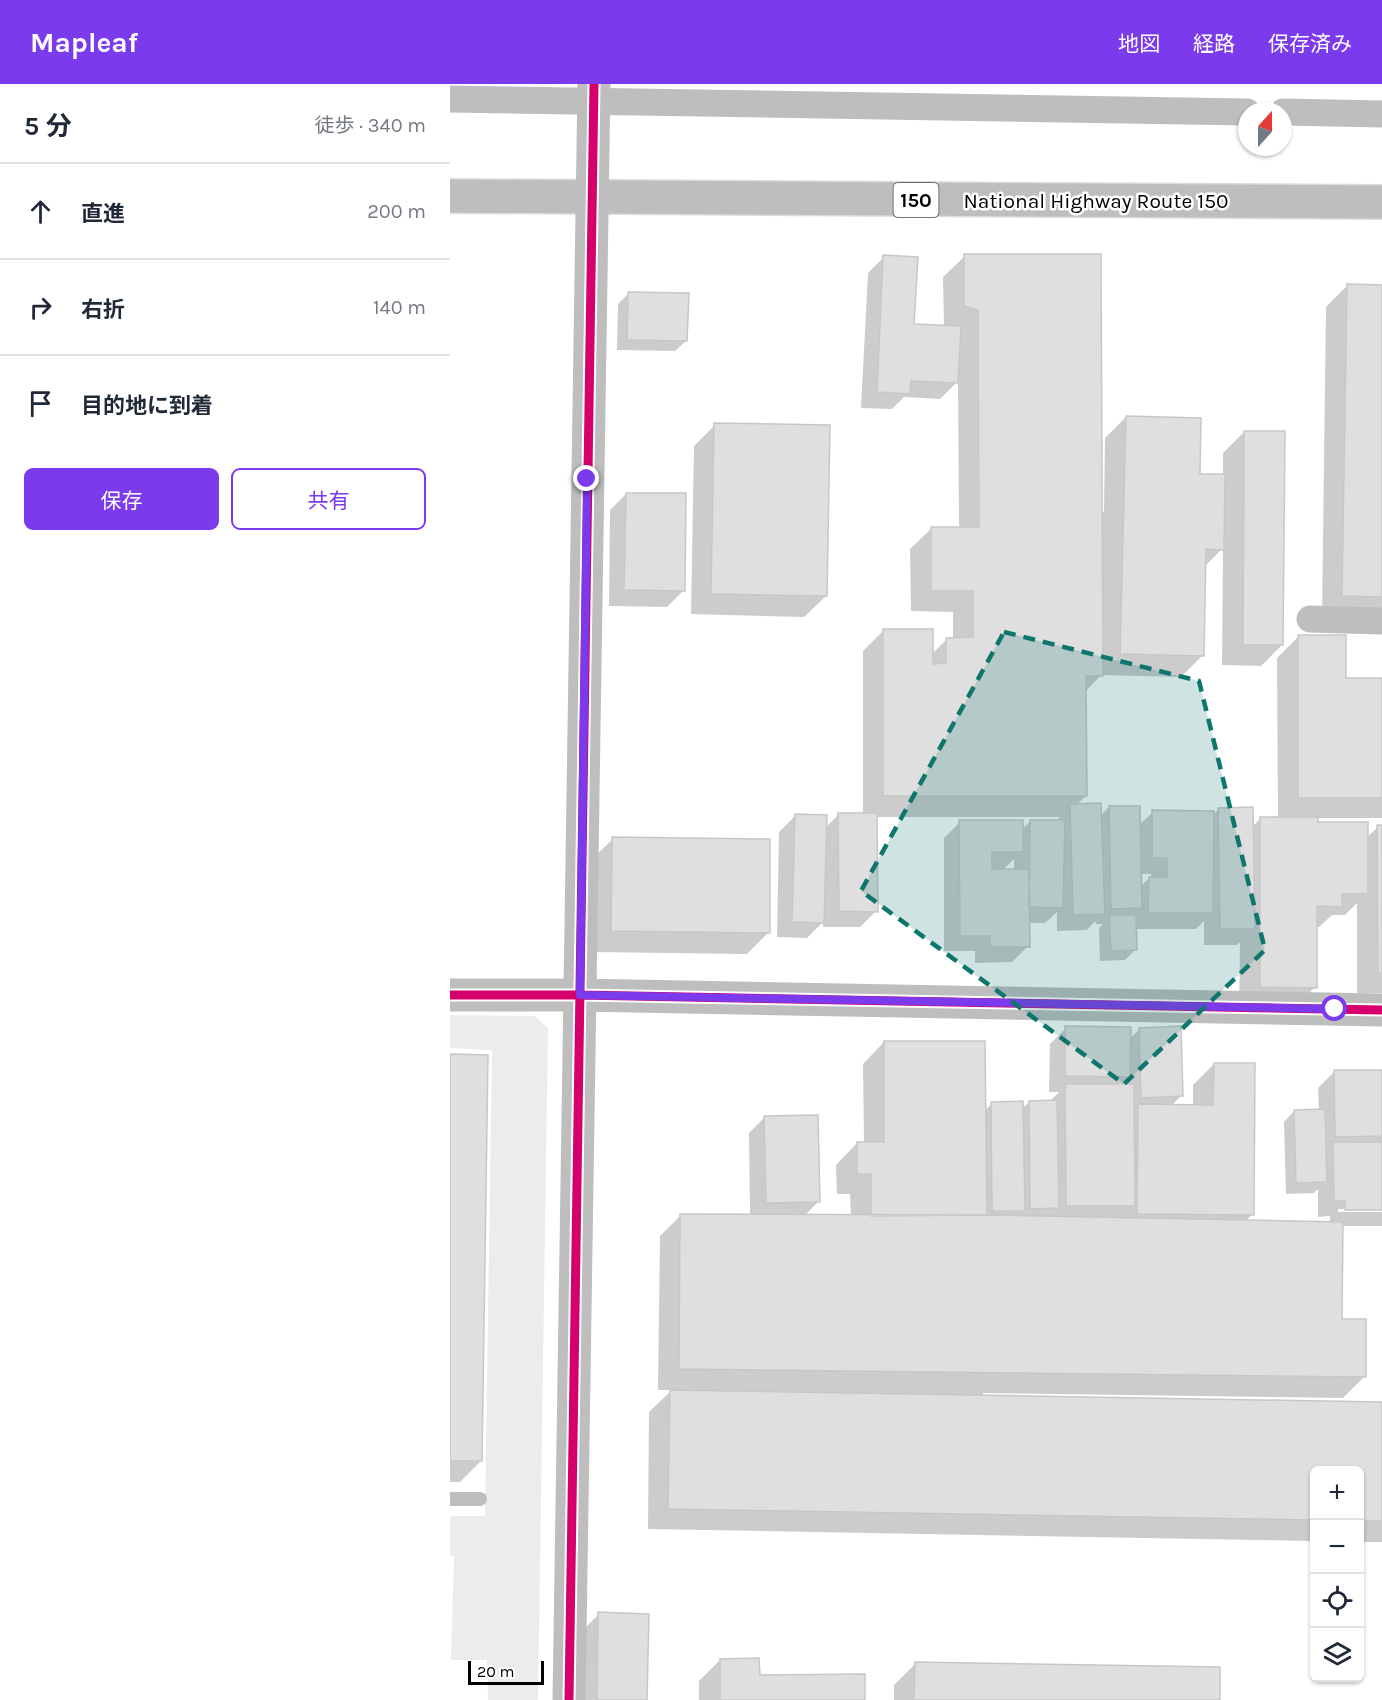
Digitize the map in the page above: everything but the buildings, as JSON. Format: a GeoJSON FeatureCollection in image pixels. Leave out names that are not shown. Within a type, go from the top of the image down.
{"type":"FeatureCollection","features":[{"type":"Feature","properties":{"kind":"main road"},"geometry":{"type":"LineString","coordinates":[[569,1700],[594,93]]}},
{"type":"Feature","properties":{"kind":"main road","name":"National Highway Route 150"},"geometry":{"type":"LineString","coordinates":[[450,196],[1382,202]]}},
{"type":"Feature","properties":{"kind":"main road"},"geometry":{"type":"LineString","coordinates":[[450,995],[580,995],[1382,1010]]}},
{"type":"Feature","properties":{"kind":"street"},"geometry":{"type":"LineString","coordinates":[[450,99],[594,93],[1238,112]]}},
{"type":"Feature","properties":{"kind":"street"},"geometry":{"type":"LineString","coordinates":[[1292,112],[1382,114]]}},
{"type":"Feature","properties":{"kind":"street"},"geometry":{"type":"LineString","coordinates":[[1310,619],[1382,621]]}},
{"type":"Feature","properties":{"kind":"lane"},"geometry":{"type":"LineString","coordinates":[[450,1499],[480,1499]]}},
{"type":"Feature","properties":{"kind":"highlighted area"},"geometry":{"type":"Polygon","coordinates":[[[1004,632],[1199,681],[1265,950],[1124,1084],[861,891],[1004,632]]]}},
{"type":"Feature","properties":{"kind":"shaded area"},"geometry":{"type":"Polygon","coordinates":[[[450,1015],[535,1016],[548,1028],[538,1700],[488,1700],[487,1660],[451,1660],[454,1556],[450,1556],[450,1516],[485,1516],[492,1050],[450,1048],[450,1015]]]}},
{"type":"Feature","properties":{"kind":"cycle path"},"geometry":{"type":"LineString","coordinates":[[569,1700],[594,84]]}},
{"type":"Feature","properties":{"kind":"cycle path"},"geometry":{"type":"LineString","coordinates":[[450,995],[580,995],[1382,1010]]}},
{"type":"Feature","properties":{"kind":"route"},"geometry":{"type":"LineString","coordinates":[[587,479],[580,995],[1335,1009]]}}]}
